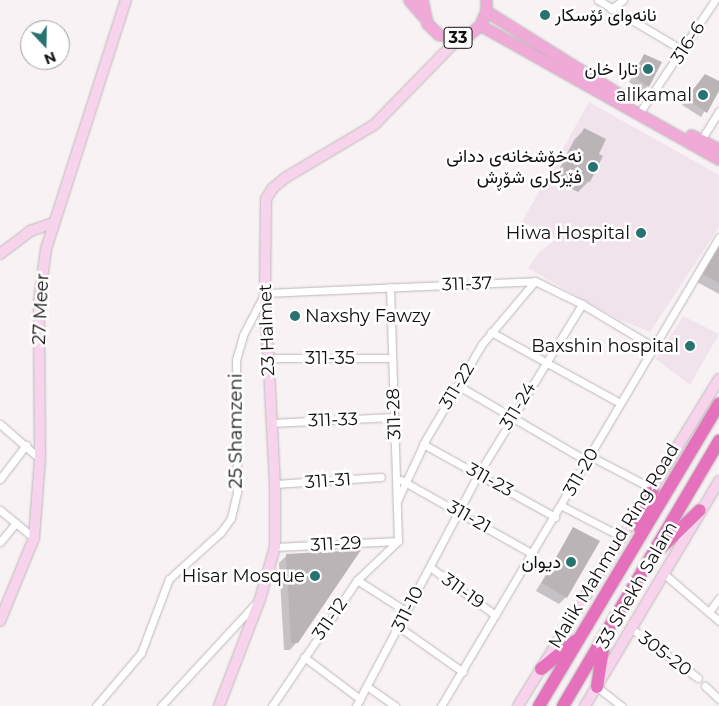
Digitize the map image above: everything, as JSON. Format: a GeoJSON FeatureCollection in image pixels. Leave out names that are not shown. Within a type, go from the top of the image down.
{"type":"FeatureCollection","features":[{"type":"Feature","properties":{"kind":"highway","name":"Malik Mahmud Ring Road"},"geometry":{"type":"LineString","coordinates":[[539,706],[719,404]]}},
{"type":"Feature","properties":{"kind":"highway","name":"Malik Mahmud Ring Road"},"geometry":{"type":"LineString","coordinates":[[564,706],[719,441]]}},
{"type":"Feature","properties":{"kind":"highway"},"geometry":{"type":"LineString","coordinates":[[629,553],[652,489]]}},
{"type":"Feature","properties":{"kind":"highway"},"geometry":{"type":"LineString","coordinates":[[651,558],[700,510]]}},
{"type":"Feature","properties":{"kind":"highway"},"geometry":{"type":"LineString","coordinates":[[541,669],[582,635]]}},
{"type":"Feature","properties":{"kind":"highway"},"geometry":{"type":"LineString","coordinates":[[597,687],[605,636]]}},
{"type":"Feature","properties":{"kind":"main road","name":"33"},"geometry":{"type":"LineString","coordinates":[[409,0],[438,34],[460,37],[480,25],[487,4],[642,109],[719,149]]}},
{"type":"Feature","properties":{"kind":"main road","name":"33"},"geometry":{"type":"LineString","coordinates":[[422,0],[423,16]]}},
{"type":"Feature","properties":{"kind":"main road","name":"33"},"geometry":{"type":"LineString","coordinates":[[480,25],[719,159]]}},
{"type":"Feature","properties":{"kind":"street"},"geometry":{"type":"LineString","coordinates":[[598,0],[684,50]]}},
{"type":"Feature","properties":{"kind":"street"},"geometry":{"type":"LineString","coordinates":[[611,9],[623,0]]}},
{"type":"Feature","properties":{"kind":"street","name":"316-6"},"geometry":{"type":"LineString","coordinates":[[642,109],[684,50],[715,0]]}},
{"type":"Feature","properties":{"kind":"street","name":"27 Meer"},"geometry":{"type":"LineString","coordinates":[[0,621],[34,538],[40,459],[39,302],[53,223],[128,1]]}},
{"type":"Feature","properties":{"kind":"street","name":"23 Halmet"},"geometry":{"type":"LineString","coordinates":[[219,706],[260,599],[275,547],[275,484],[265,293],[265,204],[272,188],[374,125],[460,37]]}},
{"type":"Feature","properties":{"kind":"street"},"geometry":{"type":"LineString","coordinates":[[701,140],[719,111]]}},
{"type":"Feature","properties":{"kind":"street"},"geometry":{"type":"LineString","coordinates":[[0,254],[30,231],[53,223]]}},
{"type":"Feature","properties":{"kind":"street","name":"311-20"},"geometry":{"type":"LineString","coordinates":[[440,706],[463,672],[562,506],[652,346],[719,237]]}},
{"type":"Feature","properties":{"kind":"street","name":"311-37"},"geometry":{"type":"LineString","coordinates":[[265,293],[535,281],[582,304],[652,346]]}},
{"type":"Feature","properties":{"kind":"street","name":"311-22"},"geometry":{"type":"LineString","coordinates":[[396,501],[405,480],[457,385],[491,332],[535,281]]}},
{"type":"Feature","properties":{"kind":"street","name":"311-28"},"geometry":{"type":"LineString","coordinates":[[390,287],[398,541]]}},
{"type":"Feature","properties":{"kind":"street","name":"25 Shamzeni"},"geometry":{"type":"LineString","coordinates":[[96,706],[141,653],[169,579],[216,537],[231,518],[237,491],[236,360],[242,335],[265,293]]}},
{"type":"Feature","properties":{"kind":"street","name":"311-24"},"geometry":{"type":"LineString","coordinates":[[458,511],[512,417],[582,304]]}},
{"type":"Feature","properties":{"kind":"street"},"geometry":{"type":"LineString","coordinates":[[491,332],[620,403]]}},
{"type":"Feature","properties":{"kind":"street","name":"311-35"},"geometry":{"type":"LineString","coordinates":[[268,358],[392,358]]}},
{"type":"Feature","properties":{"kind":"street"},"geometry":{"type":"LineString","coordinates":[[518,706],[719,379]]}},
{"type":"Feature","properties":{"kind":"street"},"geometry":{"type":"LineString","coordinates":[[457,385],[512,417],[652,489]]}},
{"type":"Feature","properties":{"kind":"street","name":"311-33"},"geometry":{"type":"LineString","coordinates":[[271,422],[394,417]]}},
{"type":"Feature","properties":{"kind":"street"},"geometry":{"type":"LineString","coordinates":[[0,424],[40,459]]}},
{"type":"Feature","properties":{"kind":"street","name":"311-23"},"geometry":{"type":"LineString","coordinates":[[424,444],[555,517]]}},
{"type":"Feature","properties":{"kind":"street"},"geometry":{"type":"LineString","coordinates":[[0,479],[26,445]]}},
{"type":"Feature","properties":{"kind":"street","name":"311-31"},"geometry":{"type":"LineString","coordinates":[[275,484],[381,477]]}},
{"type":"Feature","properties":{"kind":"street"},"geometry":{"type":"LineString","coordinates":[[396,480],[405,480]]}},
{"type":"Feature","properties":{"kind":"street","name":"311-21"},"geometry":{"type":"LineString","coordinates":[[405,480],[533,554]]}},
{"type":"Feature","properties":{"kind":"street","name":"33 Shekh Salam"},"geometry":{"type":"LineString","coordinates":[[584,706],[632,629],[719,480]]}},
{"type":"Feature","properties":{"kind":"street"},"geometry":{"type":"LineString","coordinates":[[562,506],[622,537]]}},
{"type":"Feature","properties":{"kind":"street"},"geometry":{"type":"LineString","coordinates":[[0,510],[34,538]]}},
{"type":"Feature","properties":{"kind":"street","name":"311-10"},"geometry":{"type":"LineString","coordinates":[[358,703],[458,511]]}},
{"type":"Feature","properties":{"kind":"street"},"geometry":{"type":"LineString","coordinates":[[0,542],[16,523]]}},
{"type":"Feature","properties":{"kind":"street","name":"311-29"},"geometry":{"type":"LineString","coordinates":[[275,547],[398,541]]}},
{"type":"Feature","properties":{"kind":"street","name":"311-12"},"geometry":{"type":"LineString","coordinates":[[272,706],[357,580],[398,541]]}},
{"type":"Feature","properties":{"kind":"street","name":"311-19"},"geometry":{"type":"LineString","coordinates":[[430,568],[496,616]]}},
{"type":"Feature","properties":{"kind":"street"},"geometry":{"type":"LineString","coordinates":[[663,573],[719,621]]}},
{"type":"Feature","properties":{"kind":"street"},"geometry":{"type":"LineString","coordinates":[[357,580],[406,612]]}},
{"type":"Feature","properties":{"kind":"street"},"geometry":{"type":"LineString","coordinates":[[709,612],[719,598]]}},
{"type":"Feature","properties":{"kind":"street"},"geometry":{"type":"LineString","coordinates":[[161,706],[260,599]]}},
{"type":"Feature","properties":{"kind":"street"},"geometry":{"type":"LineString","coordinates":[[399,627],[463,672]]}},
{"type":"Feature","properties":{"kind":"street","name":"305-20"},"geometry":{"type":"LineString","coordinates":[[632,629],[698,678]]}},
{"type":"Feature","properties":{"kind":"street"},"geometry":{"type":"LineString","coordinates":[[304,657],[358,703]]}},
{"type":"Feature","properties":{"kind":"street","name":"305-20"},"geometry":{"type":"LineString","coordinates":[[705,686],[719,699]]}},
{"type":"Feature","properties":{"kind":"street"},"geometry":{"type":"LineString","coordinates":[[368,687],[395,706]]}},
{"type":"Feature","properties":{"kind":"street"},"geometry":{"type":"LineString","coordinates":[[597,687],[621,706]]}},
{"type":"Feature","properties":{"kind":"shaded area","name":"Hiwa Hospital"},"geometry":{"type":"Polygon","coordinates":[[[589,102],[719,175],[719,227],[650,332],[618,319],[528,268],[539,252],[557,239],[522,222],[589,102]]]}},
{"type":"Feature","properties":{"kind":"shaded area"},"geometry":{"type":"Polygon","coordinates":[[[683,316],[719,334],[690,385],[656,359],[683,316]]]}},
{"type":"Feature","properties":{"kind":"building","name":"تارا خان"},"geometry":{"type":"Polygon","coordinates":[[[644,54],[662,62],[649,87],[633,76],[644,54]]]}},
{"type":"Feature","properties":{"kind":"building","name":"alikamal"},"geometry":{"type":"Polygon","coordinates":[[[705,74],[719,81],[719,91],[707,113],[686,99],[705,74]]]}},
{"type":"Feature","properties":{"kind":"building"},"geometry":{"type":"Polygon","coordinates":[[[584,128],[606,139],[599,154],[603,156],[590,182],[564,169],[584,128]]]}},
{"type":"Feature","properties":{"kind":"building"},"geometry":{"type":"Polygon","coordinates":[[[719,247],[719,283],[703,274],[719,247]]]}},
{"type":"Feature","properties":{"kind":"building","name":"دیوان"},"geometry":{"type":"Polygon","coordinates":[[[573,527],[600,541],[567,598],[542,583],[573,527]]]}},
{"type":"Feature","properties":{"kind":"building","name":"Hisar Mosque"},"geometry":{"type":"Polygon","coordinates":[[[361,550],[298,643],[291,643],[286,554],[361,550]]]}},
{"type":"Feature","properties":{"kind":"place","name":"نانەوای ئۆسکار"},"geometry":{"type":"Point","coordinates":[545,15]}},
{"type":"Feature","properties":{"kind":"place","name":"تارا خان"},"geometry":{"type":"Point","coordinates":[648,69]}},
{"type":"Feature","properties":{"kind":"place","name":"alikamal"},"geometry":{"type":"Point","coordinates":[703,95]}},
{"type":"Feature","properties":{"kind":"place","name":"نەخۆشخانەی ددانی فێرکاری شۆڕش"},"geometry":{"type":"Point","coordinates":[593,167]}},
{"type":"Feature","properties":{"kind":"place","name":"Hiwa Hospital"},"geometry":{"type":"Point","coordinates":[641,233]}},
{"type":"Feature","properties":{"kind":"place","name":"Naxshy Fawzy"},"geometry":{"type":"Point","coordinates":[295,316]}},
{"type":"Feature","properties":{"kind":"place","name":"Baxshin hospital"},"geometry":{"type":"Point","coordinates":[690,346]}},
{"type":"Feature","properties":{"kind":"place","name":"دیوان"},"geometry":{"type":"Point","coordinates":[571,562]}},
{"type":"Feature","properties":{"kind":"place","name":"Hisar Mosque"},"geometry":{"type":"Point","coordinates":[315,576]}}]}
